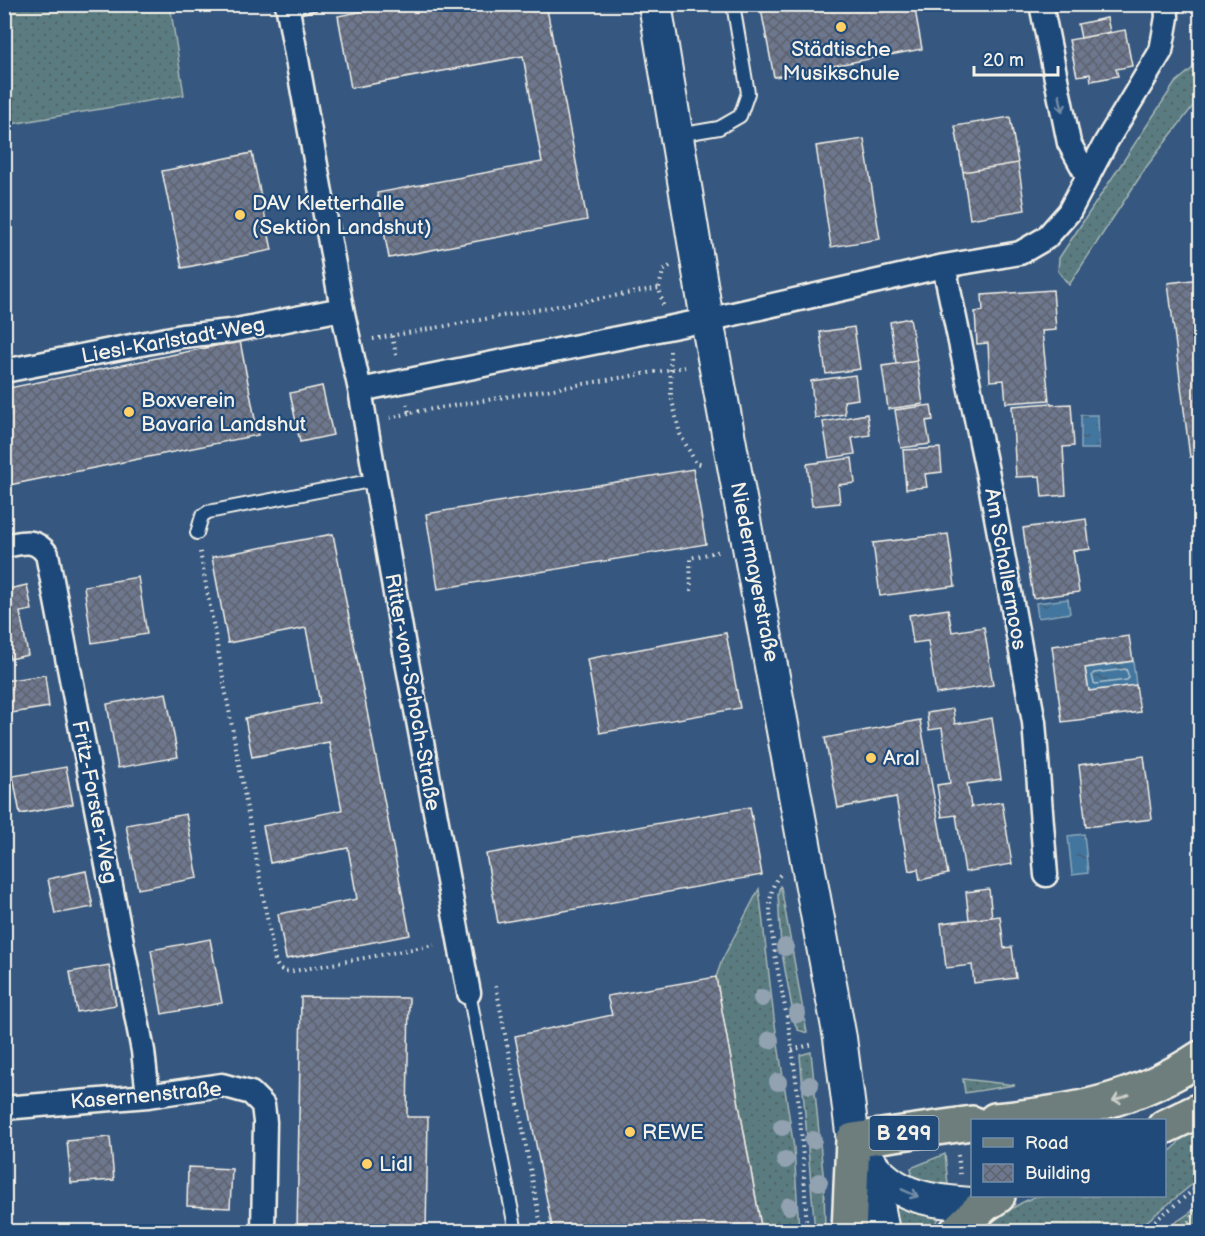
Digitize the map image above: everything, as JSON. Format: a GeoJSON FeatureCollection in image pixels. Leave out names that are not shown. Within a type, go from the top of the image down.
{"type":"FeatureCollection","features":[{"type":"Feature","properties":{"kind":"main road","name":"Niedermayerstraße"},"geometry":{"type":"LineString","coordinates":[[655,4],[707,320],[840,1038],[853,1140],[849,1232]]}},
{"type":"Feature","properties":{"kind":"main road"},"geometry":{"type":"LineString","coordinates":[[1005,1119],[1054,1114],[1111,1102],[1174,1075],[1200,1058]]}},
{"type":"Feature","properties":{"kind":"main road"},"geometry":{"type":"LineString","coordinates":[[1166,1126],[1200,1110]]}},
{"type":"Feature","properties":{"kind":"main road","name":"B 299"},"geometry":{"type":"LineString","coordinates":[[853,1140],[971,1123]]}},
{"type":"Feature","properties":{"kind":"main road","name":"Niedermayerstraße"},"geometry":{"type":"LineString","coordinates":[[853,1140],[875,1188],[883,1232]]}},
{"type":"Feature","properties":{"kind":"main road"},"geometry":{"type":"LineString","coordinates":[[853,1140],[874,1169],[908,1194],[937,1202],[991,1201]]}},
{"type":"Feature","properties":{"kind":"main road"},"geometry":{"type":"LineString","coordinates":[[956,1232],[991,1201]]}},
{"type":"Feature","properties":{"kind":"street"},"geometry":{"type":"LineString","coordinates":[[1041,4],[1069,143],[1088,177]]}},
{"type":"Feature","properties":{"kind":"street"},"geometry":{"type":"LineString","coordinates":[[360,390],[707,320],[944,266],[1020,253],[1046,238],[1069,212],[1106,142],[1161,51],[1167,17],[1166,4]]}},
{"type":"Feature","properties":{"kind":"street","name":"Ritter-von-Schoch-Straße"},"geometry":{"type":"LineString","coordinates":[[287,7],[342,309],[360,390],[469,993]]}},
{"type":"Feature","properties":{"kind":"street","name":"Am Schallermoos"},"geometry":{"type":"LineString","coordinates":[[944,266],[991,490],[1034,722],[1046,875]]}},
{"type":"Feature","properties":{"kind":"street","name":"Liesl-Karlstadt-Weg"},"geometry":{"type":"LineString","coordinates":[[4,370],[182,336],[231,331],[342,309]]}},
{"type":"Feature","properties":{"kind":"street","name":"Fritz-Forster-Weg"},"geometry":{"type":"LineString","coordinates":[[4,546],[31,542],[47,554],[143,1051],[148,1096]]}},
{"type":"Feature","properties":{"kind":"street","name":"Kasernenstraße"},"geometry":{"type":"LineString","coordinates":[[4,1108],[148,1096],[222,1085],[251,1093],[262,1105],[265,1122],[263,1232]]}},
{"type":"Feature","properties":{"kind":"lane"},"geometry":{"type":"LineString","coordinates":[[287,7],[312,4]]}},
{"type":"Feature","properties":{"kind":"lane"},"geometry":{"type":"LineString","coordinates":[[677,135],[719,128],[740,116],[748,93],[733,4]]}},
{"type":"Feature","properties":{"kind":"lane"},"geometry":{"type":"LineString","coordinates":[[197,533],[202,516],[208,512],[375,480]]}},
{"type":"Feature","properties":{"kind":"lane"},"geometry":{"type":"LineString","coordinates":[[469,993],[516,1232]]}},
{"type":"Feature","properties":{"kind":"path"},"geometry":{"type":"LineString","coordinates":[[349,342],[659,288],[669,327],[671,396],[680,434],[696,463],[736,473]]}},
{"type":"Feature","properties":{"kind":"path"},"geometry":{"type":"LineString","coordinates":[[197,533],[275,961],[278,967],[282,971],[289,972],[459,940]]}},
{"type":"Feature","properties":{"kind":"path"},"geometry":{"type":"LineString","coordinates":[[691,591],[690,558],[750,544]]}},
{"type":"Feature","properties":{"kind":"path"},"geometry":{"type":"LineString","coordinates":[[806,849],[774,880],[770,906],[772,934],[792,1050],[804,1165],[807,1232]]}},
{"type":"Feature","properties":{"kind":"path"},"geometry":{"type":"LineString","coordinates":[[1141,1232],[1200,1185]]}},
{"type":"Feature","properties":{"kind":"path"},"geometry":{"type":"LineString","coordinates":[[1182,1232],[1200,1204]]}},
{"type":"Feature","properties":{"kind":"green space"},"geometry":{"type":"Polygon","coordinates":[[[5,4],[170,5],[184,95],[5,125],[5,4]]]}},
{"type":"Feature","properties":{"kind":"green space"},"geometry":{"type":"Polygon","coordinates":[[[1200,62],[1200,97],[1147,166],[1069,285],[1058,271],[1059,258],[1175,83],[1200,62]]]}},
{"type":"Feature","properties":{"kind":"green space"},"geometry":{"type":"Polygon","coordinates":[[[780,886],[807,1033],[798,1030],[795,1024],[781,948],[778,894],[780,886]]]}},
{"type":"Feature","properties":{"kind":"green space"},"geometry":{"type":"Polygon","coordinates":[[[759,889],[774,1018],[794,1148],[799,1231],[762,1231],[716,977],[722,960],[759,889]]]}},
{"type":"Feature","properties":{"kind":"green space"},"geometry":{"type":"Polygon","coordinates":[[[811,1052],[824,1183],[825,1231],[815,1231],[800,1055],[811,1052]]]}},
{"type":"Feature","properties":{"kind":"green space"},"geometry":{"type":"Polygon","coordinates":[[[963,1079],[1015,1085],[965,1093],[963,1079]]]}},
{"type":"Feature","properties":{"kind":"green space"},"geometry":{"type":"Polygon","coordinates":[[[1200,1126],[1200,1178],[1135,1231],[981,1232],[1007,1211],[1034,1197],[1166,1197],[1166,1152],[1173,1149],[1183,1137],[1200,1126]]]}},
{"type":"Feature","properties":{"kind":"green space"},"geometry":{"type":"Polygon","coordinates":[[[945,1154],[948,1185],[935,1187],[913,1179],[911,1168],[945,1154]]]}},
{"type":"Feature","properties":{"kind":"green space"},"geometry":{"type":"Polygon","coordinates":[[[892,1203],[907,1210],[940,1217],[931,1231],[893,1231],[892,1203]]]}},
{"type":"Feature","properties":{"kind":"green space"},"geometry":{"type":"Polygon","coordinates":[[[1200,1206],[1200,1231],[1163,1231],[1200,1206]]]}},
{"type":"Feature","properties":{"kind":"water"},"geometry":{"type":"Polygon","coordinates":[[[1081,415],[1098,415],[1099,449],[1081,449],[1081,415]]]}},
{"type":"Feature","properties":{"kind":"water"},"geometry":{"type":"Polygon","coordinates":[[[1068,599],[1070,613],[1038,618],[1036,603],[1068,599]]]}},
{"type":"Feature","properties":{"kind":"water"},"geometry":{"type":"Polygon","coordinates":[[[1133,661],[1136,685],[1089,691],[1085,668],[1133,661]]]}},
{"type":"Feature","properties":{"kind":"water"},"geometry":{"type":"Polygon","coordinates":[[[1084,834],[1088,873],[1072,875],[1068,836],[1084,834]]]}},
{"type":"Feature","properties":{"kind":"building"},"geometry":{"type":"Polygon","coordinates":[[[400,4],[546,4],[587,220],[389,258],[377,193],[542,162],[523,56],[351,88],[338,16],[400,4]]]}},
{"type":"Feature","properties":{"kind":"building","name":"Städtische Musikschule"},"geometry":{"type":"Polygon","coordinates":[[[760,4],[914,4],[922,49],[774,77],[760,4]]]}},
{"type":"Feature","properties":{"kind":"building"},"geometry":{"type":"Polygon","coordinates":[[[1107,18],[1110,32],[1081,38],[1078,24],[1107,18]]]}},
{"type":"Feature","properties":{"kind":"building"},"geometry":{"type":"Polygon","coordinates":[[[1125,30],[1132,66],[1116,69],[1118,76],[1091,81],[1090,74],[1077,76],[1069,40],[1125,30]]]}},
{"type":"Feature","properties":{"kind":"building"},"geometry":{"type":"Polygon","coordinates":[[[1010,117],[1018,163],[963,172],[955,126],[1010,117]]]}},
{"type":"Feature","properties":{"kind":"building"},"geometry":{"type":"Polygon","coordinates":[[[864,139],[880,239],[831,247],[816,146],[864,139]]]}},
{"type":"Feature","properties":{"kind":"building"},"geometry":{"type":"Polygon","coordinates":[[[252,153],[272,250],[182,268],[162,171],[252,153]]]}},
{"type":"Feature","properties":{"kind":"building"},"geometry":{"type":"Polygon","coordinates":[[[1018,163],[1025,210],[970,219],[963,172],[1018,163]]]}},
{"type":"Feature","properties":{"kind":"building"},"geometry":{"type":"Polygon","coordinates":[[[1200,279],[1200,455],[1190,457],[1168,283],[1200,279]]]}},
{"type":"Feature","properties":{"kind":"building"},"geometry":{"type":"Polygon","coordinates":[[[1053,290],[1056,330],[1042,331],[1049,400],[1006,403],[1004,380],[990,381],[988,343],[977,344],[975,312],[983,311],[982,295],[1053,290]]]}},
{"type":"Feature","properties":{"kind":"building"},"geometry":{"type":"Polygon","coordinates":[[[910,318],[917,361],[896,364],[890,322],[910,318]]]}},
{"type":"Feature","properties":{"kind":"building"},"geometry":{"type":"Polygon","coordinates":[[[854,327],[860,369],[826,374],[820,332],[854,327]]]}},
{"type":"Feature","properties":{"kind":"building","name":"Boxverein Bavaria Landshut"},"geometry":{"type":"Polygon","coordinates":[[[240,341],[258,435],[4,486],[4,389],[240,341]]]}},
{"type":"Feature","properties":{"kind":"building"},"geometry":{"type":"Polygon","coordinates":[[[917,361],[923,404],[888,409],[882,366],[917,361]]]}},
{"type":"Feature","properties":{"kind":"building"},"geometry":{"type":"Polygon","coordinates":[[[855,375],[858,399],[844,401],[845,414],[815,418],[811,381],[855,375]]]}},
{"type":"Feature","properties":{"kind":"building"},"geometry":{"type":"Polygon","coordinates":[[[322,386],[333,435],[300,442],[290,393],[322,386]]]}},
{"type":"Feature","properties":{"kind":"building"},"geometry":{"type":"Polygon","coordinates":[[[1051,403],[1051,405],[1071,404],[1074,446],[1063,447],[1066,495],[1042,497],[1040,476],[1016,477],[1012,406],[1051,403]]]}},
{"type":"Feature","properties":{"kind":"building"},"geometry":{"type":"Polygon","coordinates":[[[931,405],[933,420],[926,421],[930,444],[901,448],[895,410],[931,405]]]}},
{"type":"Feature","properties":{"kind":"building"},"geometry":{"type":"Polygon","coordinates":[[[867,414],[870,435],[852,438],[855,454],[829,458],[823,422],[867,414]]]}},
{"type":"Feature","properties":{"kind":"building"},"geometry":{"type":"Polygon","coordinates":[[[940,448],[942,472],[925,474],[927,487],[906,489],[903,450],[940,448]]]}},
{"type":"Feature","properties":{"kind":"building"},"geometry":{"type":"Polygon","coordinates":[[[852,458],[855,483],[838,485],[840,503],[812,506],[807,464],[852,458]]]}},
{"type":"Feature","properties":{"kind":"building"},"geometry":{"type":"Polygon","coordinates":[[[693,469],[706,544],[438,589],[426,514],[693,469]]]}},
{"type":"Feature","properties":{"kind":"building"},"geometry":{"type":"Polygon","coordinates":[[[1086,519],[1090,549],[1073,551],[1079,592],[1033,598],[1023,528],[1086,519]]]}},
{"type":"Feature","properties":{"kind":"building"},"geometry":{"type":"Polygon","coordinates":[[[333,534],[410,935],[286,959],[278,914],[357,899],[348,848],[270,863],[263,826],[342,810],[329,742],[252,757],[245,718],[320,703],[306,628],[228,643],[212,557],[333,534]]]}},
{"type":"Feature","properties":{"kind":"building"},"geometry":{"type":"Polygon","coordinates":[[[948,534],[955,586],[880,596],[873,543],[948,534]]]}},
{"type":"Feature","properties":{"kind":"building"},"geometry":{"type":"Polygon","coordinates":[[[138,577],[147,634],[92,643],[84,586],[138,577]]]}},
{"type":"Feature","properties":{"kind":"building"},"geometry":{"type":"Polygon","coordinates":[[[27,585],[32,610],[20,612],[28,655],[10,659],[4,633],[4,590],[27,585]]]}},
{"type":"Feature","properties":{"kind":"building"},"geometry":{"type":"Polygon","coordinates":[[[948,609],[952,632],[984,627],[993,685],[936,694],[928,641],[913,643],[909,615],[948,609]]]}},
{"type":"Feature","properties":{"kind":"building"},"geometry":{"type":"Polygon","coordinates":[[[726,633],[740,708],[600,733],[587,659],[726,633]]]}},
{"type":"Feature","properties":{"kind":"building"},"geometry":{"type":"Polygon","coordinates":[[[1129,636],[1133,661],[1085,668],[1089,691],[1136,685],[1140,712],[1062,722],[1052,646],[1129,636]]]}},
{"type":"Feature","properties":{"kind":"building"},"geometry":{"type":"Polygon","coordinates":[[[45,675],[49,707],[4,714],[4,681],[45,675]]]}},
{"type":"Feature","properties":{"kind":"building"},"geometry":{"type":"Polygon","coordinates":[[[166,693],[178,757],[118,768],[107,704],[166,693]]]}},
{"type":"Feature","properties":{"kind":"building"},"geometry":{"type":"Polygon","coordinates":[[[953,709],[955,724],[992,718],[1001,779],[967,784],[971,807],[1002,802],[1012,864],[965,872],[956,815],[942,817],[937,785],[950,783],[942,728],[929,730],[927,713],[953,709]]]}},
{"type":"Feature","properties":{"kind":"building"},"geometry":{"type":"Polygon","coordinates":[[[920,720],[948,874],[920,880],[918,869],[909,871],[896,797],[838,808],[825,738],[920,720]]]}},
{"type":"Feature","properties":{"kind":"building"},"geometry":{"type":"Polygon","coordinates":[[[1144,756],[1152,819],[1086,827],[1079,765],[1144,756]]]}},
{"type":"Feature","properties":{"kind":"building"},"geometry":{"type":"Polygon","coordinates":[[[66,767],[73,804],[20,814],[13,776],[66,767]]]}},
{"type":"Feature","properties":{"kind":"building"},"geometry":{"type":"Polygon","coordinates":[[[750,807],[762,875],[498,923],[486,854],[750,807]]]}},
{"type":"Feature","properties":{"kind":"building"},"geometry":{"type":"Polygon","coordinates":[[[186,814],[198,878],[138,889],[126,825],[186,814]]]}},
{"type":"Feature","properties":{"kind":"building"},"geometry":{"type":"Polygon","coordinates":[[[86,871],[93,907],[55,914],[48,879],[86,871]]]}},
{"type":"Feature","properties":{"kind":"building"},"geometry":{"type":"Polygon","coordinates":[[[989,889],[992,917],[969,920],[966,892],[989,889]]]}},
{"type":"Feature","properties":{"kind":"building"},"geometry":{"type":"Polygon","coordinates":[[[1000,916],[1004,948],[1012,947],[1016,978],[974,983],[972,965],[946,968],[941,923],[1000,916]]]}},
{"type":"Feature","properties":{"kind":"building"},"geometry":{"type":"Polygon","coordinates":[[[210,939],[222,1003],[162,1014],[151,950],[210,939]]]}},
{"type":"Feature","properties":{"kind":"building"},"geometry":{"type":"Polygon","coordinates":[[[109,965],[116,1005],[77,1012],[70,972],[109,965]]]}},
{"type":"Feature","properties":{"kind":"building"},"geometry":{"type":"Polygon","coordinates":[[[716,977],[762,1232],[553,1232],[515,1036],[612,1015],[607,996],[716,977]]]}},
{"type":"Feature","properties":{"kind":"building"},"geometry":{"type":"Polygon","coordinates":[[[301,997],[409,998],[407,1117],[428,1117],[426,1232],[297,1232],[301,997]]]}},
{"type":"Feature","properties":{"kind":"building"},"geometry":{"type":"Polygon","coordinates":[[[110,1137],[114,1180],[71,1183],[67,1141],[110,1137]]]}},
{"type":"Feature","properties":{"kind":"building"},"geometry":{"type":"Polygon","coordinates":[[[188,1167],[232,1169],[230,1208],[187,1206],[188,1167]]]}},
{"type":"Feature","properties":{"kind":"place","name":"Städtische Musikschule"},"geometry":{"type":"Point","coordinates":[841,27]}},
{"type":"Feature","properties":{"kind":"place","name":"DAV Kletterhalle (Sektion Landshut)"},"geometry":{"type":"Point","coordinates":[240,215]}},
{"type":"Feature","properties":{"kind":"place","name":"Boxverein Bavaria Landshut"},"geometry":{"type":"Point","coordinates":[129,412]}},
{"type":"Feature","properties":{"kind":"place","name":"Aral"},"geometry":{"type":"Point","coordinates":[871,758]}},
{"type":"Feature","properties":{"kind":"place","name":"REWE"},"geometry":{"type":"Point","coordinates":[630,1132]}},
{"type":"Feature","properties":{"kind":"place","name":"Lidl"},"geometry":{"type":"Point","coordinates":[367,1164]}}]}
